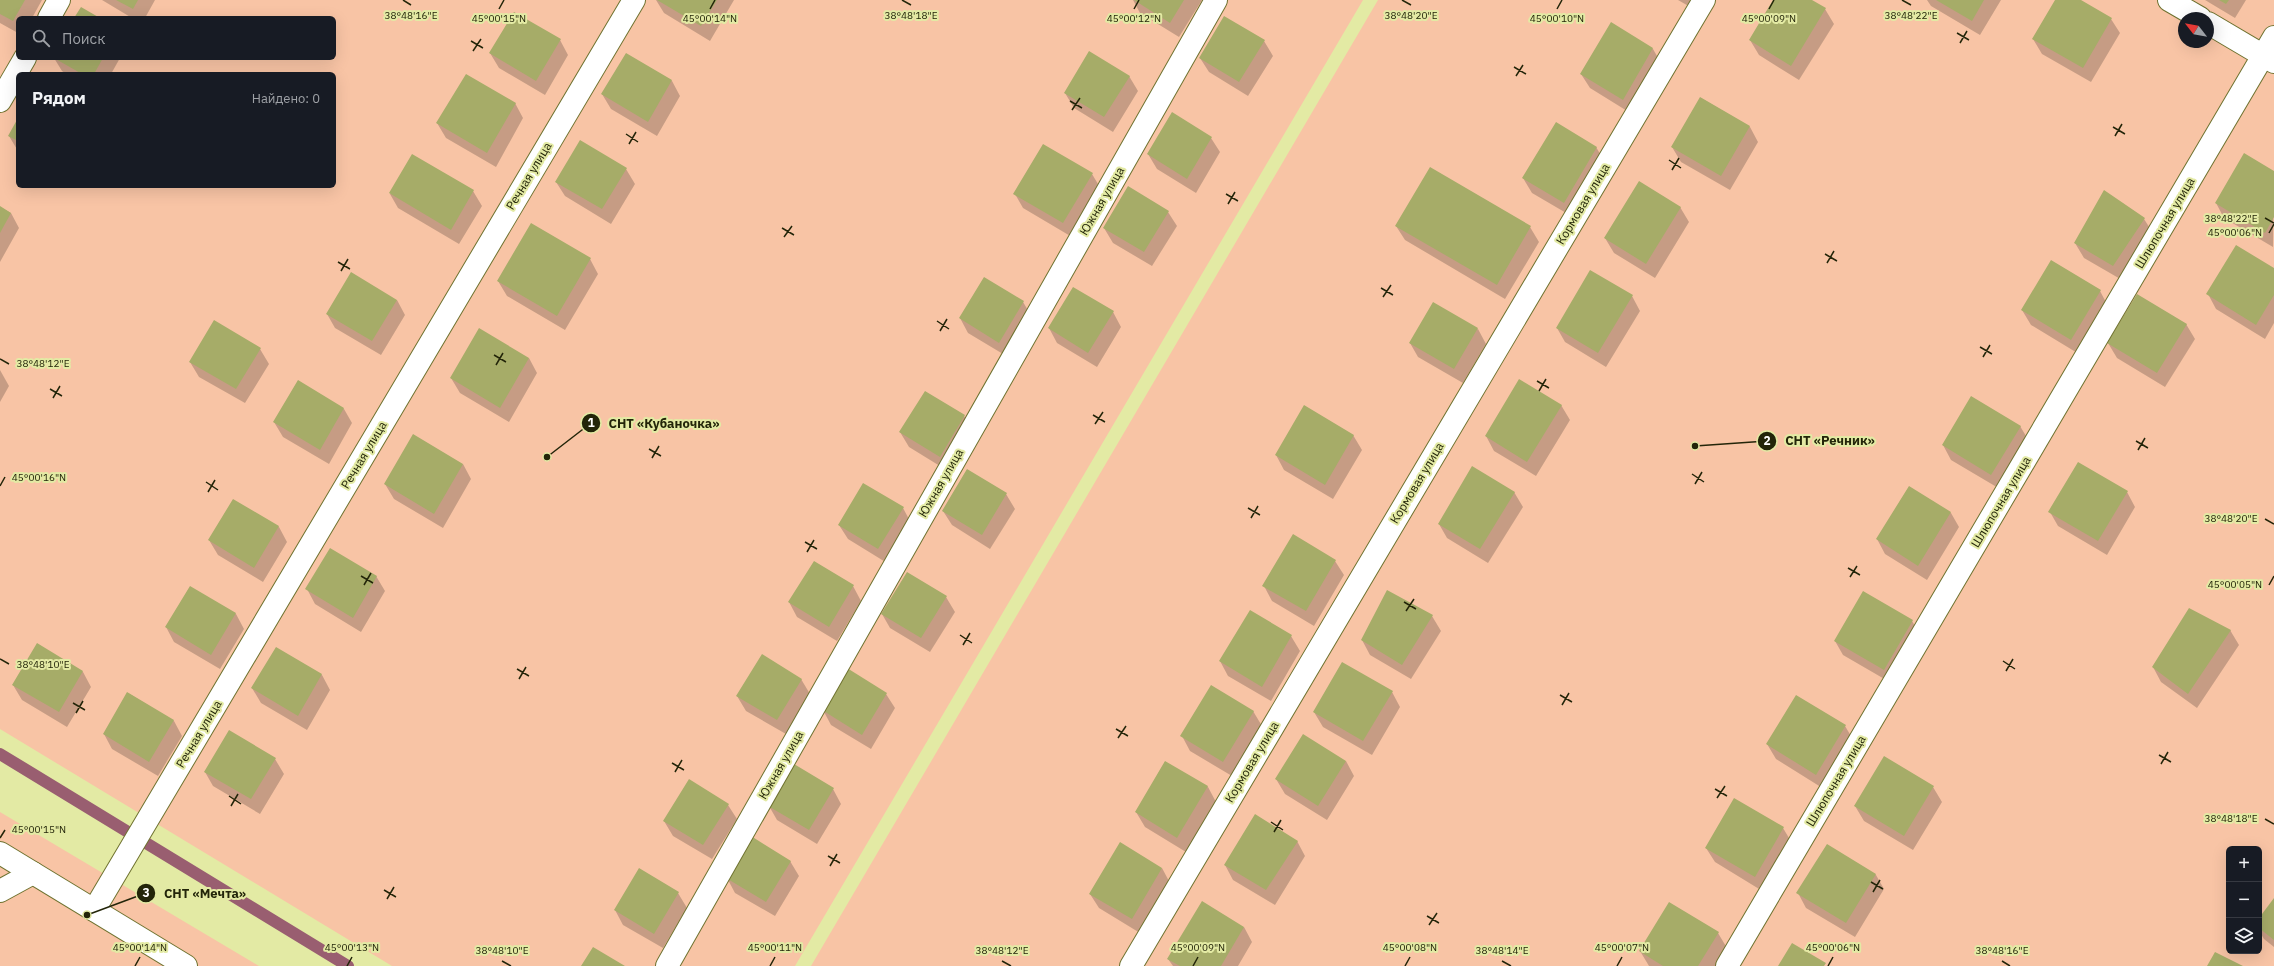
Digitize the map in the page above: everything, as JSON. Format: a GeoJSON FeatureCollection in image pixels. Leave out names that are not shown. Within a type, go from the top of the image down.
{"type":"FeatureCollection","features":[{"type":"Feature","properties":{"kind":"street"},"geometry":{"type":"LineString","coordinates":[[50,16],[60,0]]}},
{"type":"Feature","properties":{"kind":"street","name":"Речная улица"},"geometry":{"type":"LineString","coordinates":[[94,910],[634,0]]}},
{"type":"Feature","properties":{"kind":"street","name":"Южная улица"},"geometry":{"type":"LineString","coordinates":[[666,966],[1216,0]]}},
{"type":"Feature","properties":{"kind":"street","name":"Кормовая улица"},"geometry":{"type":"LineString","coordinates":[[1131,966],[1704,0]]}},
{"type":"Feature","properties":{"kind":"street"},"geometry":{"type":"LineString","coordinates":[[2169,0],[2190,12]]}},
{"type":"Feature","properties":{"kind":"street"},"geometry":{"type":"LineString","coordinates":[[2214,26],[2271,52]]}},
{"type":"Feature","properties":{"kind":"street","name":"Шлюпочная улица"},"geometry":{"type":"LineString","coordinates":[[1727,966],[2271,52]]}},
{"type":"Feature","properties":{"kind":"street"},"geometry":{"type":"LineString","coordinates":[[18,72],[25,60]]}},
{"type":"Feature","properties":{"kind":"street"},"geometry":{"type":"LineString","coordinates":[[0,102],[16,75]]}},
{"type":"Feature","properties":{"kind":"street"},"geometry":{"type":"LineString","coordinates":[[0,853],[186,966]]}},
{"type":"Feature","properties":{"kind":"street"},"geometry":{"type":"LineString","coordinates":[[0,891],[33,873]]}},
{"type":"Feature","properties":{"kind":"shaded area"},"geometry":{"type":"Polygon","coordinates":[[[0,0],[1363,0],[795,966],[392,966],[0,729],[0,0]]]}},
{"type":"Feature","properties":{"kind":"shaded area"},"geometry":{"type":"Polygon","coordinates":[[[1378,0],[2274,0],[2274,966],[811,966],[1378,0]]]}},
{"type":"Feature","properties":{"kind":"shaded area"},"geometry":{"type":"Polygon","coordinates":[[[0,812],[259,966],[0,966],[0,812]]]}},
{"type":"Feature","properties":{"kind":"building"},"geometry":{"type":"Polygon","coordinates":[[[0,0],[25,0],[13,21],[0,14],[0,0]]]}},
{"type":"Feature","properties":{"kind":"building"},"geometry":{"type":"Polygon","coordinates":[[[116,0],[138,0],[133,9],[116,0]]]}},
{"type":"Feature","properties":{"kind":"building"},"geometry":{"type":"Polygon","coordinates":[[[657,0],[717,0],[701,26],[657,0]]]}},
{"type":"Feature","properties":{"kind":"building"},"geometry":{"type":"Polygon","coordinates":[[[1134,0],[1184,0],[1170,23],[1134,0]]]}},
{"type":"Feature","properties":{"kind":"building"},"geometry":{"type":"Polygon","coordinates":[[[1773,0],[1812,0],[1826,8],[1791,66],[1749,40],[1773,0]]]}},
{"type":"Feature","properties":{"kind":"building"},"geometry":{"type":"Polygon","coordinates":[[[1936,0],[1984,0],[1972,21],[1936,0]]]}},
{"type":"Feature","properties":{"kind":"building"},"geometry":{"type":"Polygon","coordinates":[[[2055,0],[2081,0],[2112,18],[2083,68],[2032,39],[2055,0]]]}},
{"type":"Feature","properties":{"kind":"building"},"geometry":{"type":"Polygon","coordinates":[[[2219,0],[2229,0],[2226,4],[2219,0]]]}},
{"type":"Feature","properties":{"kind":"building"},"geometry":{"type":"Polygon","coordinates":[[[81,7],[97,16],[75,16],[81,7]]]}},
{"type":"Feature","properties":{"kind":"building"},"geometry":{"type":"Polygon","coordinates":[[[514,12],[561,39],[536,81],[489,53],[514,12]]]}},
{"type":"Feature","properties":{"kind":"building"},"geometry":{"type":"Polygon","coordinates":[[[1224,16],[1265,40],[1239,82],[1199,58],[1224,16]]]}},
{"type":"Feature","properties":{"kind":"building"},"geometry":{"type":"Polygon","coordinates":[[[1611,22],[1653,48],[1623,100],[1580,74],[1611,22]]]}},
{"type":"Feature","properties":{"kind":"building"},"geometry":{"type":"Polygon","coordinates":[[[1089,51],[1130,76],[1104,117],[1064,93],[1089,51]]]}},
{"type":"Feature","properties":{"kind":"building"},"geometry":{"type":"Polygon","coordinates":[[[626,53],[672,80],[648,122],[601,94],[626,53]]]}},
{"type":"Feature","properties":{"kind":"building"},"geometry":{"type":"Polygon","coordinates":[[[58,60],[102,60],[95,72],[78,72],[58,60]]]}},
{"type":"Feature","properties":{"kind":"building"},"geometry":{"type":"Polygon","coordinates":[[[466,74],[516,103],[487,153],[436,123],[466,74]]]}},
{"type":"Feature","properties":{"kind":"building"},"geometry":{"type":"Polygon","coordinates":[[[1700,97],[1750,126],[1721,176],[1671,147],[1700,97]]]}},
{"type":"Feature","properties":{"kind":"building"},"geometry":{"type":"Polygon","coordinates":[[[1172,112],[1212,137],[1187,179],[1147,154],[1172,112]]]}},
{"type":"Feature","properties":{"kind":"building"},"geometry":{"type":"Polygon","coordinates":[[[16,122],[16,140],[8,136],[16,122]]]}},
{"type":"Feature","properties":{"kind":"building"},"geometry":{"type":"Polygon","coordinates":[[[1556,122],[1597,147],[1564,203],[1522,178],[1556,122]]]}},
{"type":"Feature","properties":{"kind":"building"},"geometry":{"type":"Polygon","coordinates":[[[580,140],[627,168],[602,209],[555,182],[580,140]]]}},
{"type":"Feature","properties":{"kind":"building"},"geometry":{"type":"Polygon","coordinates":[[[1043,144],[1093,173],[1063,223],[1013,194],[1043,144]]]}},
{"type":"Feature","properties":{"kind":"building"},"geometry":{"type":"Polygon","coordinates":[[[2244,153],[2274,171],[2274,217],[2265,233],[2215,203],[2244,153]]]}},
{"type":"Feature","properties":{"kind":"building"},"geometry":{"type":"Polygon","coordinates":[[[412,154],[474,190],[451,230],[389,193],[412,154]]]}},
{"type":"Feature","properties":{"kind":"building"},"geometry":{"type":"Polygon","coordinates":[[[1430,167],[1531,226],[1497,285],[1395,226],[1430,167]]]}},
{"type":"Feature","properties":{"kind":"building"},"geometry":{"type":"Polygon","coordinates":[[[1639,181],[1681,207],[1646,264],[1604,238],[1639,181]]]}},
{"type":"Feature","properties":{"kind":"building"},"geometry":{"type":"Polygon","coordinates":[[[1128,186],[1169,211],[1144,252],[1103,228],[1128,186]]]}},
{"type":"Feature","properties":{"kind":"building"},"geometry":{"type":"Polygon","coordinates":[[[2104,190],[2145,218],[2113,266],[2074,243],[2104,190]]]}},
{"type":"Feature","properties":{"kind":"building"},"geometry":{"type":"Polygon","coordinates":[[[0,206],[11,213],[0,233],[0,206]]]}},
{"type":"Feature","properties":{"kind":"building"},"geometry":{"type":"Polygon","coordinates":[[[531,223],[591,258],[557,316],[497,281],[531,223]]]}},
{"type":"Feature","properties":{"kind":"building"},"geometry":{"type":"Polygon","coordinates":[[[2236,245],[2274,268],[2274,295],[2256,325],[2206,294],[2236,245]]]}},
{"type":"Feature","properties":{"kind":"building"},"geometry":{"type":"Polygon","coordinates":[[[2051,260],[2101,290],[2071,340],[2021,310],[2051,260]]]}},
{"type":"Feature","properties":{"kind":"building"},"geometry":{"type":"Polygon","coordinates":[[[1590,270],[1633,295],[1598,353],[1556,328],[1590,270]]]}},
{"type":"Feature","properties":{"kind":"building"},"geometry":{"type":"Polygon","coordinates":[[[351,272],[397,300],[372,341],[326,314],[351,272]]]}},
{"type":"Feature","properties":{"kind":"building"},"geometry":{"type":"Polygon","coordinates":[[[984,277],[1024,301],[999,343],[959,318],[984,277]]]}},
{"type":"Feature","properties":{"kind":"building"},"geometry":{"type":"Polygon","coordinates":[[[1073,287],[1114,311],[1088,353],[1048,328],[1073,287]]]}},
{"type":"Feature","properties":{"kind":"building"},"geometry":{"type":"Polygon","coordinates":[[[2137,294],[2187,324],[2157,373],[2107,343],[2137,294]]]}},
{"type":"Feature","properties":{"kind":"building"},"geometry":{"type":"Polygon","coordinates":[[[1433,302],[1478,328],[1454,369],[1409,343],[1433,302]]]}},
{"type":"Feature","properties":{"kind":"building"},"geometry":{"type":"Polygon","coordinates":[[[214,320],[261,348],[236,389],[189,362],[214,320]]]}},
{"type":"Feature","properties":{"kind":"building"},"geometry":{"type":"Polygon","coordinates":[[[479,328],[529,358],[500,408],[450,378],[479,328]]]}},
{"type":"Feature","properties":{"kind":"building"},"geometry":{"type":"Polygon","coordinates":[[[1519,379],[1562,405],[1527,462],[1485,436],[1519,379]]]}},
{"type":"Feature","properties":{"kind":"building"},"geometry":{"type":"Polygon","coordinates":[[[298,380],[344,408],[320,450],[273,422],[298,380]]]}},
{"type":"Feature","properties":{"kind":"building"},"geometry":{"type":"Polygon","coordinates":[[[925,391],[965,415],[940,457],[899,432],[925,391]]]}},
{"type":"Feature","properties":{"kind":"building"},"geometry":{"type":"Polygon","coordinates":[[[1971,396],[2021,426],[1991,475],[1942,445],[1971,396]]]}},
{"type":"Feature","properties":{"kind":"building"},"geometry":{"type":"Polygon","coordinates":[[[1304,405],[1354,435],[1325,485],[1275,455],[1304,405]]]}},
{"type":"Feature","properties":{"kind":"building"},"geometry":{"type":"Polygon","coordinates":[[[413,434],[463,464],[434,514],[384,484],[413,434]]]}},
{"type":"Feature","properties":{"kind":"building"},"geometry":{"type":"Polygon","coordinates":[[[2078,462],[2128,491],[2098,541],[2048,512],[2078,462]]]}},
{"type":"Feature","properties":{"kind":"building"},"geometry":{"type":"Polygon","coordinates":[[[1472,466],[1515,492],[1480,549],[1438,524],[1472,466]]]}},
{"type":"Feature","properties":{"kind":"building"},"geometry":{"type":"Polygon","coordinates":[[[967,469],[1007,493],[982,535],[942,511],[967,469]]]}},
{"type":"Feature","properties":{"kind":"building"},"geometry":{"type":"Polygon","coordinates":[[[863,483],[904,507],[878,549],[838,525],[863,483]]]}},
{"type":"Feature","properties":{"kind":"building"},"geometry":{"type":"Polygon","coordinates":[[[1909,486],[1951,512],[1918,566],[1876,539],[1909,486]]]}},
{"type":"Feature","properties":{"kind":"building"},"geometry":{"type":"Polygon","coordinates":[[[233,499],[279,526],[254,568],[208,540],[233,499]]]}},
{"type":"Feature","properties":{"kind":"building"},"geometry":{"type":"Polygon","coordinates":[[[1293,534],[1336,560],[1306,611],[1262,586],[1293,534]]]}},
{"type":"Feature","properties":{"kind":"building"},"geometry":{"type":"Polygon","coordinates":[[[330,548],[377,576],[353,618],[305,589],[330,548]]]}},
{"type":"Feature","properties":{"kind":"building"},"geometry":{"type":"Polygon","coordinates":[[[814,561],[854,585],[829,627],[788,602],[814,561]]]}},
{"type":"Feature","properties":{"kind":"building"},"geometry":{"type":"Polygon","coordinates":[[[907,572],[947,596],[921,638],[881,614],[907,572]]]}},
{"type":"Feature","properties":{"kind":"building"},"geometry":{"type":"Polygon","coordinates":[[[190,586],[236,613],[211,655],[165,627],[190,586]]]}},
{"type":"Feature","properties":{"kind":"building"},"geometry":{"type":"Polygon","coordinates":[[[1387,590],[1433,615],[1402,665],[1361,640],[1387,590]]]}},
{"type":"Feature","properties":{"kind":"building"},"geometry":{"type":"Polygon","coordinates":[[[1863,591],[1913,620],[1884,670],[1834,641],[1863,591]]]}},
{"type":"Feature","properties":{"kind":"building"},"geometry":{"type":"Polygon","coordinates":[[[2189,608],[2231,630],[2188,694],[2152,667],[2189,608]]]}},
{"type":"Feature","properties":{"kind":"building"},"geometry":{"type":"Polygon","coordinates":[[[1250,610],[1292,635],[1262,687],[1219,661],[1250,610]]]}},
{"type":"Feature","properties":{"kind":"building"},"geometry":{"type":"Polygon","coordinates":[[[37,643],[83,671],[59,712],[12,685],[37,643]]]}},
{"type":"Feature","properties":{"kind":"building"},"geometry":{"type":"Polygon","coordinates":[[[276,647],[322,674],[298,716],[251,688],[276,647]]]}},
{"type":"Feature","properties":{"kind":"building"},"geometry":{"type":"Polygon","coordinates":[[[762,654],[802,679],[777,720],[736,696],[762,654]]]}},
{"type":"Feature","properties":{"kind":"building"},"geometry":{"type":"Polygon","coordinates":[[[1342,662],[1393,691],[1363,741],[1313,712],[1342,662]]]}},
{"type":"Feature","properties":{"kind":"building"},"geometry":{"type":"Polygon","coordinates":[[[847,668],[887,693],[862,735],[822,710],[847,668]]]}},
{"type":"Feature","properties":{"kind":"building"},"geometry":{"type":"Polygon","coordinates":[[[1211,685],[1254,711],[1223,762],[1180,736],[1211,685]]]}},
{"type":"Feature","properties":{"kind":"building"},"geometry":{"type":"Polygon","coordinates":[[[127,692],[174,720],[149,762],[103,734],[127,692]]]}},
{"type":"Feature","properties":{"kind":"building"},"geometry":{"type":"Polygon","coordinates":[[[1796,695],[1846,725],[1816,775],[1766,744],[1796,695]]]}},
{"type":"Feature","properties":{"kind":"building"},"geometry":{"type":"Polygon","coordinates":[[[229,730],[276,758],[251,799],[204,772],[229,730]]]}},
{"type":"Feature","properties":{"kind":"building"},"geometry":{"type":"Polygon","coordinates":[[[1303,734],[1346,761],[1318,806],[1275,779],[1303,734]]]}},
{"type":"Feature","properties":{"kind":"building"},"geometry":{"type":"Polygon","coordinates":[[[1884,756],[1934,786],[1904,836],[1854,806],[1884,756]]]}},
{"type":"Feature","properties":{"kind":"building"},"geometry":{"type":"Polygon","coordinates":[[[1165,761],[1208,786],[1177,838],[1135,812],[1165,761]]]}},
{"type":"Feature","properties":{"kind":"building"},"geometry":{"type":"Polygon","coordinates":[[[794,764],[834,788],[809,830],[768,806],[794,764]]]}},
{"type":"Feature","properties":{"kind":"building"},"geometry":{"type":"Polygon","coordinates":[[[689,779],[729,804],[703,845],[663,821],[689,779]]]}},
{"type":"Feature","properties":{"kind":"building"},"geometry":{"type":"Polygon","coordinates":[[[1734,798],[1784,827],[1755,877],[1705,848],[1734,798]]]}},
{"type":"Feature","properties":{"kind":"building"},"geometry":{"type":"Polygon","coordinates":[[[1255,814],[1298,841],[1266,890],[1224,865],[1255,814]]]}},
{"type":"Feature","properties":{"kind":"building"},"geometry":{"type":"Polygon","coordinates":[[[751,836],[791,861],[766,902],[726,878],[751,836]]]}},
{"type":"Feature","properties":{"kind":"building"},"geometry":{"type":"Polygon","coordinates":[[[1120,842],[1162,868],[1132,919],[1089,894],[1120,842]]]}},
{"type":"Feature","properties":{"kind":"building"},"geometry":{"type":"Polygon","coordinates":[[[1827,844],[1876,874],[1846,923],[1796,893],[1827,844]]]}},
{"type":"Feature","properties":{"kind":"building"},"geometry":{"type":"Polygon","coordinates":[[[639,868],[679,892],[654,934],[614,910],[639,868]]]}},
{"type":"Feature","properties":{"kind":"building"},"geometry":{"type":"Polygon","coordinates":[[[2274,898],[2274,940],[2262,930],[2262,914],[2274,898]]]}},
{"type":"Feature","properties":{"kind":"building"},"geometry":{"type":"Polygon","coordinates":[[[1202,901],[1244,927],[1221,966],[1180,966],[1167,959],[1202,901]]]}},
{"type":"Feature","properties":{"kind":"building"},"geometry":{"type":"Polygon","coordinates":[[[1669,902],[1719,932],[1698,966],[1663,966],[1639,951],[1669,902]]]}},
{"type":"Feature","properties":{"kind":"building"},"geometry":{"type":"Polygon","coordinates":[[[1792,943],[1826,963],[1824,966],[1778,966],[1792,943]]]}},
{"type":"Feature","properties":{"kind":"building"},"geometry":{"type":"Polygon","coordinates":[[[593,947],[625,966],[581,966],[593,947]]]}},
{"type":"Feature","properties":{"kind":"building"},"geometry":{"type":"Polygon","coordinates":[[[2215,952],[2243,966],[2207,966],[2215,952]]]}},
{"type":"Feature","properties":{"kind":"waterway"},"geometry":{"type":"LineString","coordinates":[[0,754],[348,966]]}},
{"type":"Feature","properties":{"kind":"place","name":"СНТ «Речник»"},"geometry":{"type":"Point","coordinates":[1695,446]}},
{"type":"Feature","properties":{"kind":"place","name":"СНТ «Кубаночка»"},"geometry":{"type":"Point","coordinates":[547,457]}},
{"type":"Feature","properties":{"kind":"place","name":"СНТ «Мечта»"},"geometry":{"type":"Point","coordinates":[87,915]}}]}
